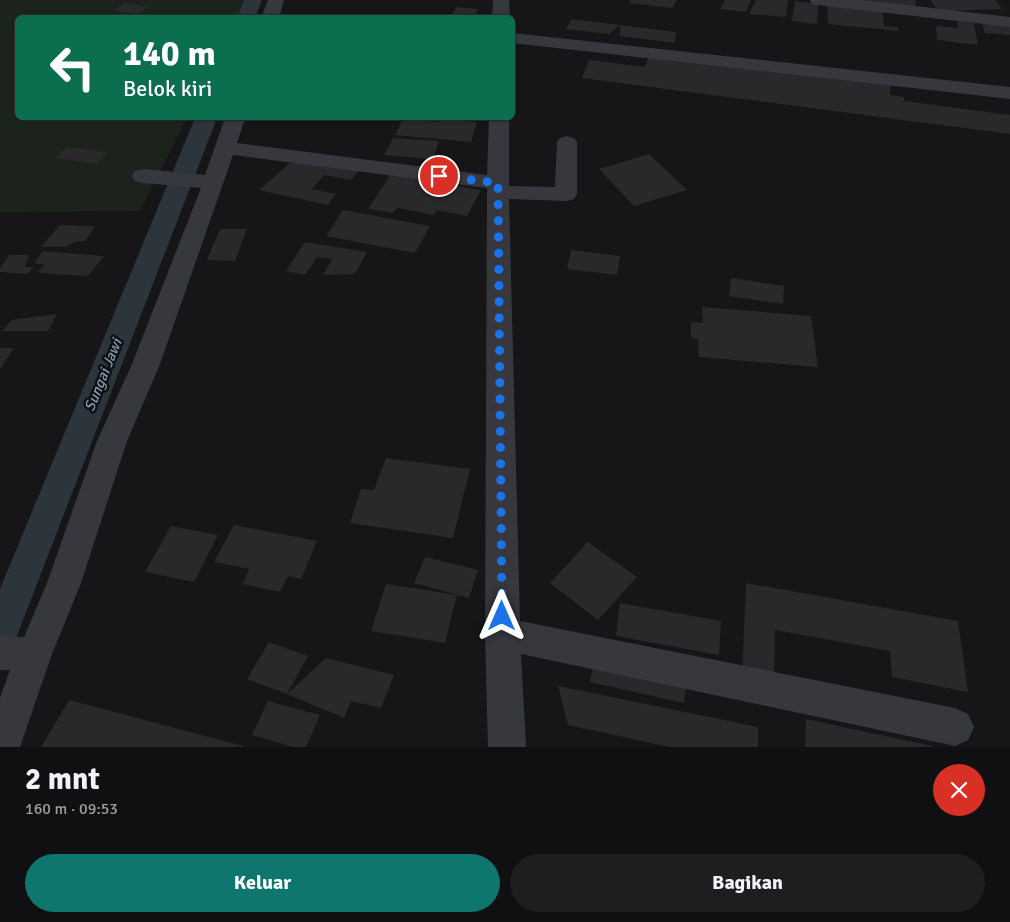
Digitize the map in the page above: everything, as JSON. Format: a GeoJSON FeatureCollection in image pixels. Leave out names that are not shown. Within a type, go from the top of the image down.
{"type":"FeatureCollection","features":[{"type":"Feature","properties":{"kind":"street"},"geometry":{"type":"LineString","coordinates":[[271,15],[276,0]]}},
{"type":"Feature","properties":{"kind":"street"},"geometry":{"type":"LineString","coordinates":[[501,0],[501,15]]}},
{"type":"Feature","properties":{"kind":"street"},"geometry":{"type":"LineString","coordinates":[[818,0],[1010,22]]}},
{"type":"Feature","properties":{"kind":"street"},"geometry":{"type":"LineString","coordinates":[[515,38],[1010,93]]}},
{"type":"Feature","properties":{"kind":"street"},"geometry":{"type":"LineString","coordinates":[[1,747],[17,653],[64,583],[112,441],[146,364],[206,181],[225,148],[234,120]]}},
{"type":"Feature","properties":{"kind":"street"},"geometry":{"type":"LineString","coordinates":[[499,120],[497,188],[502,634],[507,747]]}},
{"type":"Feature","properties":{"kind":"street"},"geometry":{"type":"LineString","coordinates":[[225,148],[497,188],[566,194],[567,142]]}},
{"type":"Feature","properties":{"kind":"street"},"geometry":{"type":"LineString","coordinates":[[152,177],[206,181]]}},
{"type":"Feature","properties":{"kind":"street"},"geometry":{"type":"LineString","coordinates":[[502,634],[956,727]]}},
{"type":"Feature","properties":{"kind":"shaded area"},"geometry":{"type":"Polygon","coordinates":[[[0,0],[246,0],[238,15],[15,15],[15,120],[186,120],[140,211],[0,212],[0,0]]]}},
{"type":"Feature","properties":{"kind":"building"},"geometry":{"type":"Polygon","coordinates":[[[631,0],[677,0],[672,8],[629,3],[631,0]]]}},
{"type":"Feature","properties":{"kind":"building"},"geometry":{"type":"Polygon","coordinates":[[[725,0],[751,0],[746,12],[720,9],[725,0]]]}},
{"type":"Feature","properties":{"kind":"building"},"geometry":{"type":"Polygon","coordinates":[[[756,0],[788,0],[786,17],[749,14],[756,0]]]}},
{"type":"Feature","properties":{"kind":"building"},"geometry":{"type":"Polygon","coordinates":[[[862,0],[915,0],[916,8],[862,0]]]}},
{"type":"Feature","properties":{"kind":"building"},"geometry":{"type":"Polygon","coordinates":[[[930,0],[995,0],[1003,9],[939,11],[930,0]]]}},
{"type":"Feature","properties":{"kind":"building"},"geometry":{"type":"Polygon","coordinates":[[[795,1],[818,4],[817,24],[792,21],[795,1]]]}},
{"type":"Feature","properties":{"kind":"building"},"geometry":{"type":"Polygon","coordinates":[[[124,3],[149,7],[136,14],[113,10],[124,3]]]}},
{"type":"Feature","properties":{"kind":"building"},"geometry":{"type":"Polygon","coordinates":[[[827,3],[882,9],[884,26],[898,27],[899,31],[828,24],[827,3]]]}},
{"type":"Feature","properties":{"kind":"building"},"geometry":{"type":"Polygon","coordinates":[[[456,7],[478,9],[475,15],[452,15],[456,7]]]}},
{"type":"Feature","properties":{"kind":"building"},"geometry":{"type":"Polygon","coordinates":[[[571,19],[620,25],[609,34],[566,29],[571,19]]]}},
{"type":"Feature","properties":{"kind":"building"},"geometry":{"type":"Polygon","coordinates":[[[957,21],[974,23],[978,45],[937,40],[936,26],[958,28],[957,21]]]}},
{"type":"Feature","properties":{"kind":"building"},"geometry":{"type":"Polygon","coordinates":[[[982,23],[1010,25],[1010,35],[985,33],[982,23]]]}},
{"type":"Feature","properties":{"kind":"building"},"geometry":{"type":"Polygon","coordinates":[[[620,25],[676,32],[675,43],[620,36],[620,25]]]}},
{"type":"Feature","properties":{"kind":"building"},"geometry":{"type":"Polygon","coordinates":[[[649,55],[890,85],[890,95],[904,97],[904,101],[1010,115],[1010,134],[582,78],[589,60],[645,67],[649,55]]]}},
{"type":"Feature","properties":{"kind":"building"},"geometry":{"type":"Polygon","coordinates":[[[402,120],[477,122],[471,142],[395,135],[402,120]]]}},
{"type":"Feature","properties":{"kind":"building"},"geometry":{"type":"Polygon","coordinates":[[[393,138],[439,141],[433,159],[384,155],[393,138]]]}},
{"type":"Feature","properties":{"kind":"building"},"geometry":{"type":"Polygon","coordinates":[[[67,147],[108,152],[97,164],[56,158],[67,147]]]}},
{"type":"Feature","properties":{"kind":"building"},"geometry":{"type":"Polygon","coordinates":[[[649,154],[687,190],[634,206],[599,169],[649,154]]]}},
{"type":"Feature","properties":{"kind":"building"},"geometry":{"type":"Polygon","coordinates":[[[292,161],[360,169],[351,180],[324,175],[312,189],[336,194],[328,205],[259,190],[292,161]]]}},
{"type":"Feature","properties":{"kind":"building"},"geometry":{"type":"Polygon","coordinates":[[[391,174],[481,190],[467,216],[437,210],[434,215],[398,208],[392,213],[368,209],[391,174]]]}},
{"type":"Feature","properties":{"kind":"building"},"geometry":{"type":"Polygon","coordinates":[[[343,210],[430,226],[415,253],[326,236],[343,210]]]}},
{"type":"Feature","properties":{"kind":"building"},"geometry":{"type":"Polygon","coordinates":[[[60,225],[95,226],[85,241],[74,242],[66,247],[41,247],[60,225]]]}},
{"type":"Feature","properties":{"kind":"building"},"geometry":{"type":"Polygon","coordinates":[[[220,229],[247,229],[235,261],[207,260],[220,229]]]}},
{"type":"Feature","properties":{"kind":"building"},"geometry":{"type":"Polygon","coordinates":[[[305,242],[367,252],[355,274],[323,275],[332,259],[317,257],[305,275],[286,271],[305,242]]]}},
{"type":"Feature","properties":{"kind":"building"},"geometry":{"type":"Polygon","coordinates":[[[571,250],[620,256],[617,275],[567,269],[571,250]]]}},
{"type":"Feature","properties":{"kind":"building"},"geometry":{"type":"Polygon","coordinates":[[[43,251],[104,256],[88,276],[38,273],[44,265],[34,263],[43,251]]]}},
{"type":"Feature","properties":{"kind":"building"},"geometry":{"type":"Polygon","coordinates":[[[9,255],[29,255],[25,267],[34,267],[27,274],[0,272],[0,268],[9,255]]]}},
{"type":"Feature","properties":{"kind":"building"},"geometry":{"type":"Polygon","coordinates":[[[731,278],[784,286],[783,304],[729,296],[731,278]]]}},
{"type":"Feature","properties":{"kind":"building"},"geometry":{"type":"Polygon","coordinates":[[[702,307],[811,316],[818,367],[699,357],[698,339],[691,338],[691,322],[703,323],[702,307]]]}},
{"type":"Feature","properties":{"kind":"building"},"geometry":{"type":"Polygon","coordinates":[[[57,314],[48,331],[3,331],[11,320],[57,314]]]}},
{"type":"Feature","properties":{"kind":"building"},"geometry":{"type":"Polygon","coordinates":[[[0,348],[14,348],[0,369],[0,348]]]}},
{"type":"Feature","properties":{"kind":"building"},"geometry":{"type":"Polygon","coordinates":[[[386,458],[470,469],[453,538],[350,523],[361,489],[374,490],[386,458]]]}},
{"type":"Feature","properties":{"kind":"building"},"geometry":{"type":"Polygon","coordinates":[[[234,525],[317,541],[301,579],[288,576],[280,592],[243,584],[249,569],[214,562],[234,525]]]}},
{"type":"Feature","properties":{"kind":"building"},"geometry":{"type":"Polygon","coordinates":[[[171,526],[218,535],[194,582],[145,572],[171,526]]]}},
{"type":"Feature","properties":{"kind":"building"},"geometry":{"type":"Polygon","coordinates":[[[588,542],[637,577],[598,620],[550,583],[588,542]]]}},
{"type":"Feature","properties":{"kind":"building"},"geometry":{"type":"Polygon","coordinates":[[[425,557],[478,570],[469,598],[414,583],[425,557]]]}},
{"type":"Feature","properties":{"kind":"building"},"geometry":{"type":"Polygon","coordinates":[[[746,583],[958,621],[968,692],[892,677],[890,651],[775,630],[774,685],[742,679],[746,583]]]}},
{"type":"Feature","properties":{"kind":"building"},"geometry":{"type":"Polygon","coordinates":[[[386,584],[457,595],[445,643],[371,631],[386,584]]]}},
{"type":"Feature","properties":{"kind":"building"},"geometry":{"type":"Polygon","coordinates":[[[620,603],[721,621],[719,655],[616,636],[620,603]]]}},
{"type":"Feature","properties":{"kind":"building"},"geometry":{"type":"Polygon","coordinates":[[[269,642],[308,656],[287,694],[247,679],[269,642]]]}},
{"type":"Feature","properties":{"kind":"building"},"geometry":{"type":"Polygon","coordinates":[[[595,654],[687,675],[684,703],[590,682],[595,654]]]}},
{"type":"Feature","properties":{"kind":"building"},"geometry":{"type":"Polygon","coordinates":[[[326,658],[394,675],[381,708],[351,701],[344,718],[287,694],[326,658]]]}},
{"type":"Feature","properties":{"kind":"building"},"geometry":{"type":"Polygon","coordinates":[[[558,686],[758,727],[758,747],[670,747],[568,725],[558,686]]]}},
{"type":"Feature","properties":{"kind":"building"},"geometry":{"type":"Polygon","coordinates":[[[69,700],[243,746],[243,747],[41,747],[69,700]]]}},
{"type":"Feature","properties":{"kind":"building"},"geometry":{"type":"Polygon","coordinates":[[[268,701],[320,715],[306,747],[293,747],[252,735],[268,701]]]}},
{"type":"Feature","properties":{"kind":"building"},"geometry":{"type":"Polygon","coordinates":[[[806,719],[932,746],[932,747],[805,747],[806,719]]]}},
{"type":"Feature","properties":{"kind":"waterway","name":"Sungai Jawi"},"geometry":{"type":"LineString","coordinates":[[247,15],[253,0]]}},
{"type":"Feature","properties":{"kind":"waterway","name":"Sungai Jawi"},"geometry":{"type":"LineString","coordinates":[[0,633],[205,120]]}},
{"type":"Feature","properties":{"kind":"route"},"geometry":{"type":"LineString","coordinates":[[439,176],[498,183],[498,346],[502,616]]}}]}
